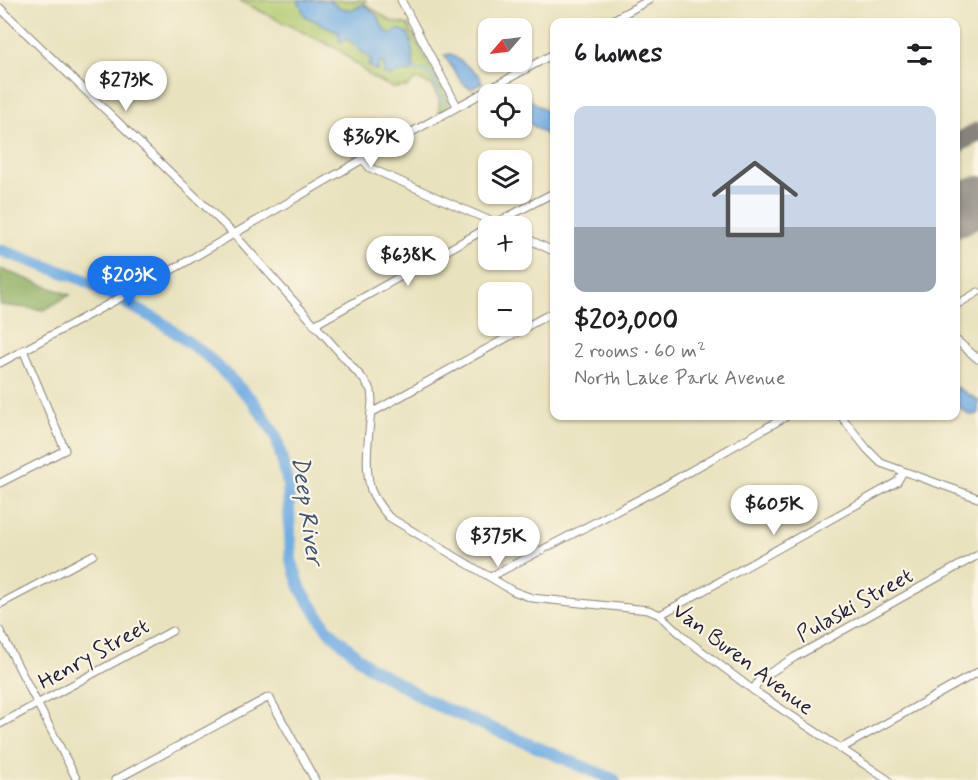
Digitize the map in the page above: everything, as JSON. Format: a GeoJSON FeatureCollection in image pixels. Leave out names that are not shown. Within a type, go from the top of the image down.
{"type":"FeatureCollection","features":[{"type":"Feature","properties":{"kind":"street"},"geometry":{"type":"LineString","coordinates":[[401,0],[456,106]]}},
{"type":"Feature","properties":{"kind":"street"},"geometry":{"type":"LineString","coordinates":[[616,18],[649,0]]}},
{"type":"Feature","properties":{"kind":"street","name":"Van Buren Avenue"},"geometry":{"type":"LineString","coordinates":[[0,8],[234,234],[364,380],[370,390],[368,473],[371,490],[378,504],[389,517],[490,578],[513,591],[532,598],[648,610],[660,615],[687,640],[753,690],[888,780]]}},
{"type":"Feature","properties":{"kind":"street"},"geometry":{"type":"LineString","coordinates":[[0,363],[177,267],[456,106],[550,56]]}},
{"type":"Feature","properties":{"kind":"street"},"geometry":{"type":"LineString","coordinates":[[363,159],[370,168],[478,219]]}},
{"type":"Feature","properties":{"kind":"street"},"geometry":{"type":"LineString","coordinates":[[512,216],[550,195]]}},
{"type":"Feature","properties":{"kind":"street"},"geometry":{"type":"LineString","coordinates":[[314,325],[478,235]]}},
{"type":"Feature","properties":{"kind":"street"},"geometry":{"type":"LineString","coordinates":[[532,241],[550,250]]}},
{"type":"Feature","properties":{"kind":"street"},"geometry":{"type":"LineString","coordinates":[[960,303],[978,292]]}},
{"type":"Feature","properties":{"kind":"street"},"geometry":{"type":"LineString","coordinates":[[371,413],[550,314]]}},
{"type":"Feature","properties":{"kind":"street"},"geometry":{"type":"LineString","coordinates":[[960,343],[978,359]]}},
{"type":"Feature","properties":{"kind":"street"},"geometry":{"type":"LineString","coordinates":[[0,483],[65,450],[23,350]]}},
{"type":"Feature","properties":{"kind":"street"},"geometry":{"type":"LineString","coordinates":[[490,578],[657,490],[780,420]]}},
{"type":"Feature","properties":{"kind":"street"},"geometry":{"type":"LineString","coordinates":[[844,420],[881,463],[978,498]]}},
{"type":"Feature","properties":{"kind":"street"},"geometry":{"type":"LineString","coordinates":[[660,615],[897,482],[903,472]]}},
{"type":"Feature","properties":{"kind":"street"},"geometry":{"type":"LineString","coordinates":[[0,604],[93,555]]}},
{"type":"Feature","properties":{"kind":"street","name":"Pulaski Street"},"geometry":{"type":"LineString","coordinates":[[753,690],[760,679],[795,657],[978,555]]}},
{"type":"Feature","properties":{"kind":"street"},"geometry":{"type":"LineString","coordinates":[[0,631],[78,780]]}},
{"type":"Feature","properties":{"kind":"street","name":"Henry Street"},"geometry":{"type":"LineString","coordinates":[[0,724],[171,631]]}},
{"type":"Feature","properties":{"kind":"street"},"geometry":{"type":"LineString","coordinates":[[840,749],[978,672]]}},
{"type":"Feature","properties":{"kind":"street"},"geometry":{"type":"LineString","coordinates":[[115,780],[269,697],[315,780]]}},
{"type":"Feature","properties":{"kind":"green space"},"geometry":{"type":"Polygon","coordinates":[[[238,0],[366,0],[365,4],[391,21],[408,25],[449,103],[446,109],[439,114],[439,99],[432,85],[416,79],[407,87],[393,88],[373,78],[339,50],[238,0]]]}},
{"type":"Feature","properties":{"kind":"green space"},"geometry":{"type":"Polygon","coordinates":[[[0,269],[70,295],[44,310],[0,305],[0,269]]]}},
{"type":"Feature","properties":{"kind":"water"},"geometry":{"type":"Polygon","coordinates":[[[298,0],[329,0],[340,8],[353,10],[364,4],[378,17],[384,29],[390,34],[399,29],[408,33],[414,67],[410,72],[397,72],[391,77],[384,74],[384,63],[378,64],[378,71],[368,66],[372,61],[348,39],[340,42],[339,33],[305,16],[298,0]]]}},
{"type":"Feature","properties":{"kind":"water"},"geometry":{"type":"Polygon","coordinates":[[[451,54],[479,75],[482,83],[471,89],[463,84],[444,55],[451,54]]]}},
{"type":"Feature","properties":{"kind":"water"},"geometry":{"type":"Polygon","coordinates":[[[532,101],[550,114],[550,137],[532,125],[532,101]]]}},
{"type":"Feature","properties":{"kind":"water"},"geometry":{"type":"Polygon","coordinates":[[[960,389],[978,400],[978,414],[969,415],[960,407],[960,389]]]}},
{"type":"Feature","properties":{"kind":"waterway"},"geometry":{"type":"LineString","coordinates":[[413,69],[419,72],[424,70],[433,79],[443,104]]}},
{"type":"Feature","properties":{"kind":"waterway","name":"Deep River"},"geometry":{"type":"LineString","coordinates":[[0,250],[82,279],[161,322],[207,356],[253,401],[276,436],[288,484],[291,560],[301,590],[328,630],[368,666],[436,705],[615,780]]}},
{"type":"Feature","properties":{"kind":"taxiway"},"geometry":{"type":"LineString","coordinates":[[960,142],[978,132]]}},
{"type":"Feature","properties":{"kind":"runway"},"geometry":{"type":"LineString","coordinates":[[960,211],[978,200]]}}]}
